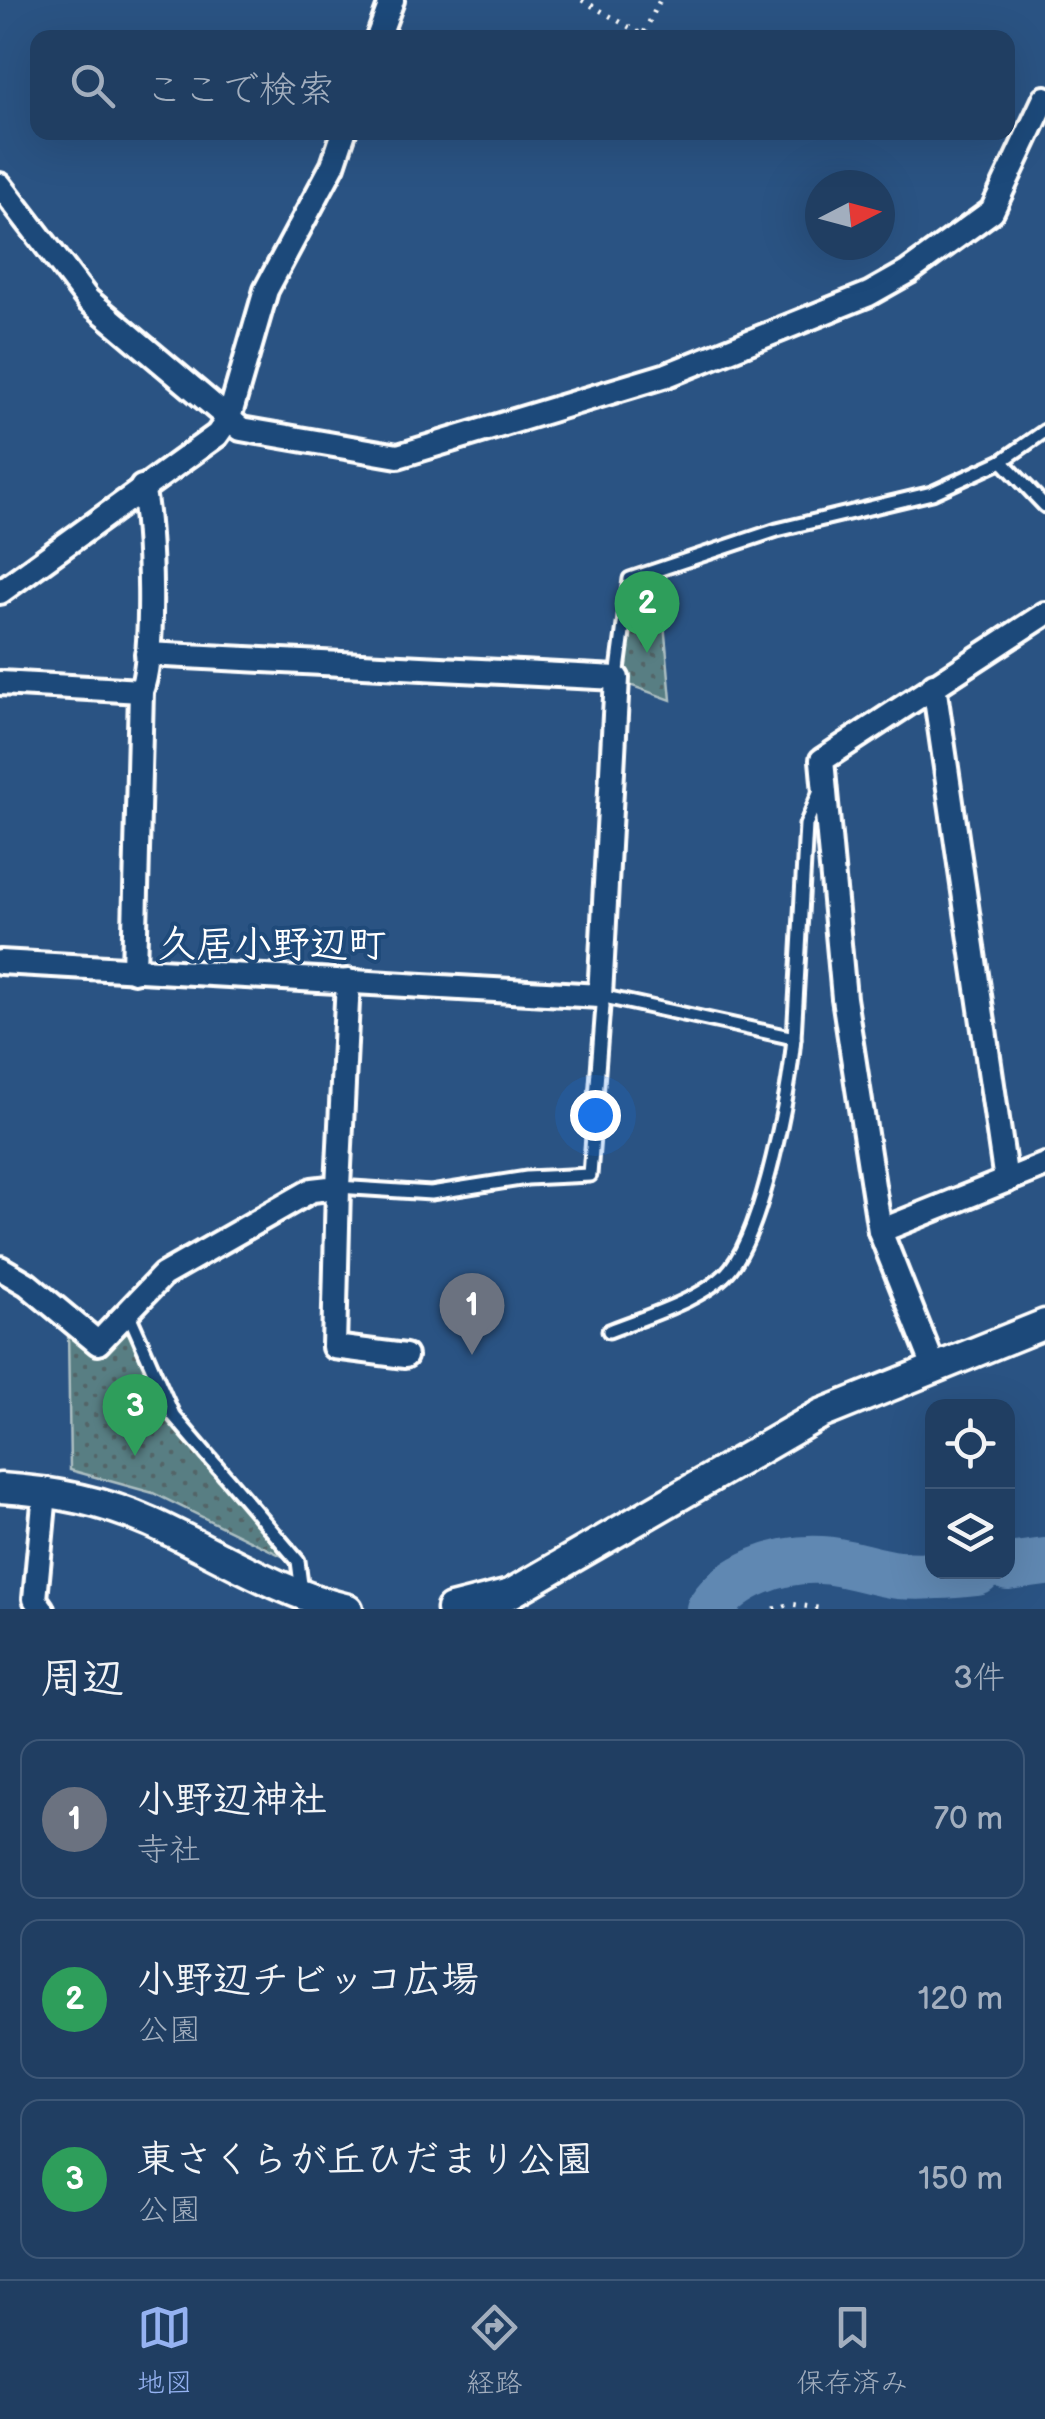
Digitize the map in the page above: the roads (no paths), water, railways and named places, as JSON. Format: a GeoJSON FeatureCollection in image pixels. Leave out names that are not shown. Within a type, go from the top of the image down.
{"type":"FeatureCollection","features":[{"type":"Feature","properties":{"kind":"street"},"geometry":{"type":"LineString","coordinates":[[381,30],[392,0]]}},
{"type":"Feature","properties":{"kind":"street"},"geometry":{"type":"LineString","coordinates":[[0,186],[88,300],[241,429],[398,456],[666,375],[869,294],[992,211],[1044,101]]}},
{"type":"Feature","properties":{"kind":"street"},"geometry":{"type":"LineString","coordinates":[[0,592],[218,435],[229,418],[266,290],[333,165],[341,140]]}},
{"type":"Feature","properties":{"kind":"street"},"geometry":{"type":"LineString","coordinates":[[134,970],[141,691],[147,654],[148,512],[142,487]]}},
{"type":"Feature","properties":{"kind":"street"},"geometry":{"type":"LineString","coordinates":[[934,1368],[880,1231],[844,998],[822,760],[1045,614]]}},
{"type":"Feature","properties":{"kind":"street"},"geometry":{"type":"LineString","coordinates":[[0,962],[600,996],[617,678],[147,654]]}},
{"type":"Feature","properties":{"kind":"street"},"geometry":{"type":"LineString","coordinates":[[0,683],[141,691]]}},
{"type":"Feature","properties":{"kind":"street"},"geometry":{"type":"LineString","coordinates":[[934,685],[1006,1181]]}},
{"type":"Feature","properties":{"kind":"street"},"geometry":{"type":"LineString","coordinates":[[348,981],[334,1346],[406,1356]]}},
{"type":"Feature","properties":{"kind":"street"},"geometry":{"type":"LineString","coordinates":[[880,1231],[1045,1166]]}},
{"type":"Feature","properties":{"kind":"street"},"geometry":{"type":"LineString","coordinates":[[0,1268],[26,1284],[98,1343],[126,1308],[163,1274],[312,1190],[338,1187]]}},
{"type":"Feature","properties":{"kind":"street"},"geometry":{"type":"LineString","coordinates":[[452,1609],[512,1602],[821,1414],[1045,1324]]}},
{"type":"Feature","properties":{"kind":"street"},"geometry":{"type":"LineString","coordinates":[[0,1488],[90,1500],[147,1520],[302,1594],[348,1609]]}},
{"type":"Feature","properties":{"kind":"street"},"geometry":{"type":"LineString","coordinates":[[42,1609],[35,1599],[45,1493]]}},
{"type":"Feature","properties":{"kind":"lane"},"geometry":{"type":"LineString","coordinates":[[617,678],[630,579],[777,530],[932,493],[1002,461],[1045,432]]}},
{"type":"Feature","properties":{"kind":"lane"},"geometry":{"type":"LineString","coordinates":[[1002,461],[1045,506]]}},
{"type":"Feature","properties":{"kind":"lane"},"geometry":{"type":"LineString","coordinates":[[608,1331],[686,1300],[730,1270],[750,1232],[783,1119],[794,1038],[806,826],[823,782]]}},
{"type":"Feature","properties":{"kind":"lane"},"geometry":{"type":"LineString","coordinates":[[338,1187],[431,1193],[526,1178],[590,1175],[603,1006],[600,996],[794,1038]]}},
{"type":"Feature","properties":{"kind":"lane"},"geometry":{"type":"LineString","coordinates":[[126,1308],[173,1415],[298,1561],[302,1594]]}},
{"type":"Feature","properties":{"kind":"waterway"},"geometry":{"type":"LineString","coordinates":[[710,1609],[744,1578],[790,1562],[831,1561],[888,1574],[925,1575]]}},
{"type":"Feature","properties":{"kind":"waterway"},"geometry":{"type":"LineString","coordinates":[[1015,1566],[1045,1562]]}},
{"type":"Feature","properties":{"kind":"place","name":"小野辺チビッコ広場"},"geometry":{"type":"Point","coordinates":[647,653]}},
{"type":"Feature","properties":{"kind":"place","name":"小野辺神社"},"geometry":{"type":"Point","coordinates":[472,1355]}},
{"type":"Feature","properties":{"kind":"place","name":"東さくらが丘ひだまり公園"},"geometry":{"type":"Point","coordinates":[135,1456]}},
{"type":"Feature","properties":{"kind":"district","name":"久居小野辺町"},"geometry":{"type":"Point","coordinates":[272,945]}}]}
